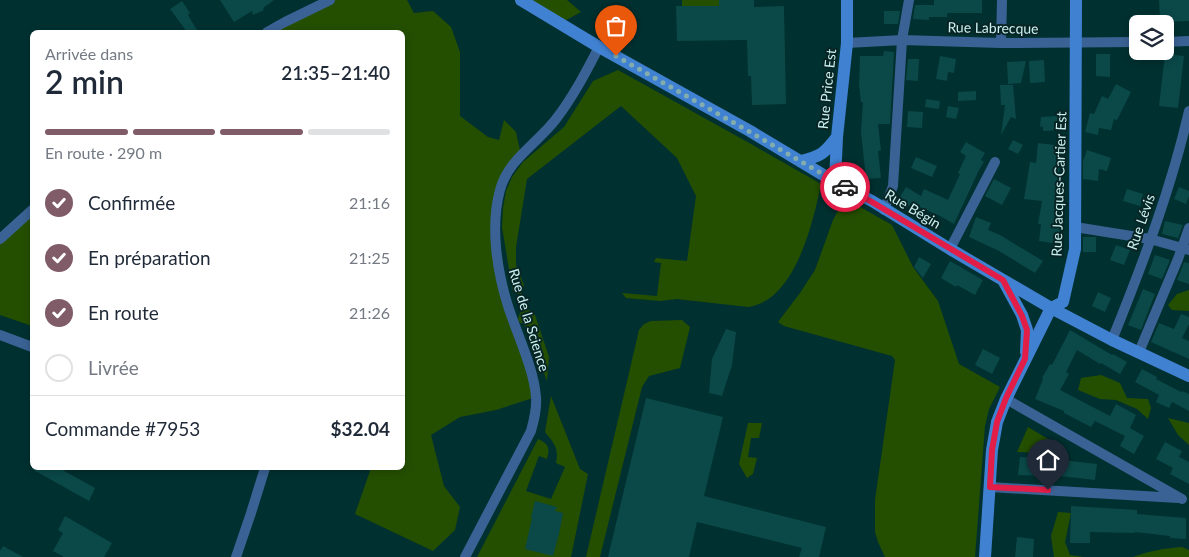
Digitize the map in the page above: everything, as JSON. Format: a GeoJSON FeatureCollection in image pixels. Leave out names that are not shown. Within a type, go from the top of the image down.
{"type":"FeatureCollection","features":[{"type":"Feature","properties":{"kind":"street"},"geometry":{"type":"LineString","coordinates":[[271,30],[330,0]]}},
{"type":"Feature","properties":{"kind":"street","name":"Rue Bégin"},"geometry":{"type":"LineString","coordinates":[[521,0],[599,47],[872,202],[1051,308],[1112,340],[1189,376]]}},
{"type":"Feature","properties":{"kind":"street","name":"Rue Price Est"},"geometry":{"type":"LineString","coordinates":[[835,182],[837,137],[847,43],[847,0]]}},
{"type":"Feature","properties":{"kind":"street"},"geometry":{"type":"LineString","coordinates":[[884,210],[893,186],[902,40],[909,0]]}},
{"type":"Feature","properties":{"kind":"street"},"geometry":{"type":"LineString","coordinates":[[1001,43],[1002,0]]}},
{"type":"Feature","properties":{"kind":"street","name":"Rue Jacques-Cartier Est"},"geometry":{"type":"LineString","coordinates":[[985,557],[992,450],[997,422],[1006,398],[1051,308],[1063,302],[1075,248],[1076,0]]}},
{"type":"Feature","properties":{"kind":"street","name":"Rue Labrecque"},"geometry":{"type":"LineString","coordinates":[[847,43],[902,40],[1001,43],[1129,42]]}},
{"type":"Feature","properties":{"kind":"street"},"geometry":{"type":"LineString","coordinates":[[1174,42],[1189,41]]}},
{"type":"Feature","properties":{"kind":"street","name":"Rue de la Science"},"geometry":{"type":"LineString","coordinates":[[465,557],[531,431],[535,415],[536,397],[532,376],[499,273],[496,224],[500,189],[509,171],[521,155],[555,121],[573,96],[599,47]]}},
{"type":"Feature","properties":{"kind":"street","name":"Rue Lévis"},"geometry":{"type":"LineString","coordinates":[[1112,340],[1150,239],[1180,147],[1189,111]]}},
{"type":"Feature","properties":{"kind":"street"},"geometry":{"type":"LineString","coordinates":[[801,162],[826,151],[837,137]]}},
{"type":"Feature","properties":{"kind":"street"},"geometry":{"type":"LineString","coordinates":[[950,249],[996,162]]}},
{"type":"Feature","properties":{"kind":"street"},"geometry":{"type":"LineString","coordinates":[[0,239],[30,212]]}},
{"type":"Feature","properties":{"kind":"street"},"geometry":{"type":"LineString","coordinates":[[1075,227],[1150,239],[1185,249]]}},
{"type":"Feature","properties":{"kind":"street"},"geometry":{"type":"LineString","coordinates":[[1139,352],[1185,249],[1189,228]]}},
{"type":"Feature","properties":{"kind":"street"},"geometry":{"type":"LineString","coordinates":[[1003,280],[1022,316],[1027,330],[1025,359]]}},
{"type":"Feature","properties":{"kind":"street"},"geometry":{"type":"LineString","coordinates":[[0,335],[30,346]]}},
{"type":"Feature","properties":{"kind":"street"},"geometry":{"type":"LineString","coordinates":[[1006,398],[1186,499]]}},
{"type":"Feature","properties":{"kind":"street"},"geometry":{"type":"LineString","coordinates":[[236,557],[264,470]]}},
{"type":"Feature","properties":{"kind":"street"},"geometry":{"type":"LineString","coordinates":[[990,487],[1186,499]]}},
{"type":"Feature","properties":{"kind":"green space"},"geometry":{"type":"Polygon","coordinates":[[[330,0],[407,0],[414,13],[433,11],[451,27],[460,52],[460,116],[488,137],[499,140],[504,120],[516,132],[521,155],[500,189],[496,243],[536,397],[496,410],[460,417],[431,435],[444,486],[460,507],[455,530],[433,551],[355,514],[370,470],[405,470],[405,30],[271,30],[330,0]]]}},
{"type":"Feature","properties":{"kind":"green space"},"geometry":{"type":"Polygon","coordinates":[[[521,0],[567,0],[581,12],[559,24],[521,0]]]}},
{"type":"Feature","properties":{"kind":"green space"},"geometry":{"type":"Polygon","coordinates":[[[682,0],[719,0],[719,6],[682,6],[682,0]]]}},
{"type":"Feature","properties":{"kind":"green space"},"geometry":{"type":"Polygon","coordinates":[[[618,70],[821,184],[813,219],[799,258],[790,276],[778,291],[764,302],[748,307],[677,299],[660,301],[626,298],[622,293],[657,296],[661,263],[654,262],[656,258],[687,261],[696,196],[677,158],[621,106],[527,179],[516,247],[516,265],[524,285],[521,294],[513,292],[502,227],[506,191],[512,177],[523,162],[564,127],[593,81],[618,70]]]}},
{"type":"Feature","properties":{"kind":"green space"},"geometry":{"type":"Polygon","coordinates":[[[848,200],[892,225],[913,267],[938,301],[959,364],[1000,387],[989,409],[985,426],[975,557],[885,557],[875,532],[875,500],[895,360],[892,356],[784,326],[778,322],[815,270],[833,220],[840,207],[848,200]]]}},
{"type":"Feature","properties":{"kind":"green space"},"geometry":{"type":"Polygon","coordinates":[[[30,210],[30,325],[0,315],[0,236],[30,210]]]}},
{"type":"Feature","properties":{"kind":"green space"},"geometry":{"type":"Polygon","coordinates":[[[1189,290],[1189,311],[1172,310],[1168,305],[1177,294],[1189,290]]]}},
{"type":"Feature","properties":{"kind":"green space"},"geometry":{"type":"Polygon","coordinates":[[[526,309],[535,315],[549,357],[547,381],[537,354],[540,353],[535,340],[532,339],[528,329],[518,319],[520,313],[526,309]]]}},
{"type":"Feature","properties":{"kind":"green space"},"geometry":{"type":"Polygon","coordinates":[[[682,320],[690,327],[680,368],[649,376],[642,387],[600,557],[586,557],[639,330],[644,324],[651,321],[682,320]]]}},
{"type":"Feature","properties":{"kind":"green space"},"geometry":{"type":"Polygon","coordinates":[[[1101,375],[1120,383],[1127,398],[1148,399],[1151,408],[1148,419],[1137,409],[1116,400],[1100,399],[1078,390],[1081,378],[1101,375]]]}},
{"type":"Feature","properties":{"kind":"green space"},"geometry":{"type":"Polygon","coordinates":[[[551,396],[580,469],[588,474],[571,557],[477,557],[538,439],[546,445],[548,455],[547,459],[539,456],[526,491],[551,499],[565,467],[556,463],[557,453],[555,446],[545,432],[551,396]]]}},
{"type":"Feature","properties":{"kind":"green space"},"geometry":{"type":"Polygon","coordinates":[[[1168,418],[1189,423],[1189,445],[1178,435],[1168,418]]]}},
{"type":"Feature","properties":{"kind":"green space"},"geometry":{"type":"Polygon","coordinates":[[[748,423],[762,423],[759,438],[751,438],[748,457],[757,458],[753,474],[747,478],[739,464],[748,423]]]}},
{"type":"Feature","properties":{"kind":"green space"},"geometry":{"type":"Polygon","coordinates":[[[1028,427],[1058,445],[1057,457],[1050,467],[1050,461],[1045,453],[1017,452],[1028,427]]]}},
{"type":"Feature","properties":{"kind":"green space"},"geometry":{"type":"Polygon","coordinates":[[[1058,512],[1071,513],[1065,542],[1070,555],[1084,557],[1054,557],[1051,536],[1058,512]]]}},
{"type":"Feature","properties":{"kind":"green space"},"geometry":{"type":"Polygon","coordinates":[[[1182,547],[1189,550],[1189,557],[1133,557],[1157,550],[1182,547]]]}},
{"type":"Feature","properties":{"kind":"building"},"geometry":{"type":"Polygon","coordinates":[[[220,0],[274,0],[263,8],[264,10],[253,15],[252,11],[234,22],[220,0]]]}},
{"type":"Feature","properties":{"kind":"building"},"geometry":{"type":"Polygon","coordinates":[[[719,0],[754,0],[754,7],[784,6],[786,104],[752,105],[751,76],[748,76],[747,40],[677,41],[676,6],[719,6],[719,0]]]}},
{"type":"Feature","properties":{"kind":"building"},"geometry":{"type":"Polygon","coordinates":[[[934,0],[982,0],[982,13],[947,13],[947,17],[929,17],[929,20],[913,19],[915,5],[934,5],[934,0]]]}},
{"type":"Feature","properties":{"kind":"building"},"geometry":{"type":"Polygon","coordinates":[[[1159,0],[1189,0],[1189,21],[1174,22],[1174,15],[1160,15],[1159,0]]]}},
{"type":"Feature","properties":{"kind":"building"},"geometry":{"type":"Polygon","coordinates":[[[182,1],[190,13],[188,15],[197,30],[186,30],[170,9],[182,1]]]}},
{"type":"Feature","properties":{"kind":"building"},"geometry":{"type":"Polygon","coordinates":[[[884,11],[900,11],[898,24],[884,24],[884,11]]]}},
{"type":"Feature","properties":{"kind":"building"},"geometry":{"type":"Polygon","coordinates":[[[884,51],[894,52],[890,124],[878,124],[881,150],[878,151],[881,178],[866,179],[861,132],[863,102],[861,102],[859,85],[860,56],[883,56],[884,51]]]}},
{"type":"Feature","properties":{"kind":"building"},"geometry":{"type":"Polygon","coordinates":[[[1096,54],[1110,54],[1110,77],[1096,76],[1096,54]]]}},
{"type":"Feature","properties":{"kind":"building"},"geometry":{"type":"Polygon","coordinates":[[[1174,55],[1184,56],[1178,108],[1159,106],[1164,60],[1174,60],[1174,55]]]}},
{"type":"Feature","properties":{"kind":"building"},"geometry":{"type":"Polygon","coordinates":[[[940,56],[956,59],[954,73],[948,72],[947,81],[936,79],[940,56]]]}},
{"type":"Feature","properties":{"kind":"building"},"geometry":{"type":"Polygon","coordinates":[[[908,59],[919,59],[918,81],[906,80],[908,59]]]}},
{"type":"Feature","properties":{"kind":"building"},"geometry":{"type":"Polygon","coordinates":[[[1044,60],[1045,82],[1030,83],[1029,61],[1044,60]]]}},
{"type":"Feature","properties":{"kind":"building"},"geometry":{"type":"Polygon","coordinates":[[[1026,61],[1021,83],[1008,84],[1007,62],[1026,61]]]}},
{"type":"Feature","properties":{"kind":"building"},"geometry":{"type":"Polygon","coordinates":[[[1116,84],[1131,92],[1117,120],[1114,119],[1111,130],[1099,128],[1098,135],[1085,132],[1090,113],[1094,114],[1102,96],[1108,99],[1116,84]]]}},
{"type":"Feature","properties":{"kind":"building"},"geometry":{"type":"Polygon","coordinates":[[[1000,85],[1013,85],[1016,119],[1011,117],[1001,135],[1005,105],[1001,105],[1000,85]]]}},
{"type":"Feature","properties":{"kind":"building"},"geometry":{"type":"Polygon","coordinates":[[[976,91],[976,100],[958,101],[958,92],[976,91]]]}},
{"type":"Feature","properties":{"kind":"building"},"geometry":{"type":"Polygon","coordinates":[[[926,99],[940,101],[939,109],[925,107],[926,99]]]}},
{"type":"Feature","properties":{"kind":"building"},"geometry":{"type":"Polygon","coordinates":[[[948,106],[959,108],[956,119],[946,117],[948,106]]]}},
{"type":"Feature","properties":{"kind":"building"},"geometry":{"type":"Polygon","coordinates":[[[908,111],[923,112],[922,128],[907,127],[908,111]]]}},
{"type":"Feature","properties":{"kind":"building"},"geometry":{"type":"Polygon","coordinates":[[[1059,116],[1060,130],[1043,131],[1043,126],[1040,127],[1041,117],[1059,116]]]}},
{"type":"Feature","properties":{"kind":"building"},"geometry":{"type":"Polygon","coordinates":[[[1013,140],[1023,145],[1018,154],[1008,149],[1013,140]]]}},
{"type":"Feature","properties":{"kind":"building"},"geometry":{"type":"Polygon","coordinates":[[[966,142],[985,153],[981,160],[984,162],[954,224],[911,203],[907,208],[897,202],[906,187],[921,196],[924,189],[948,200],[966,156],[960,152],[966,142]]]}},
{"type":"Feature","properties":{"kind":"building"},"geometry":{"type":"Polygon","coordinates":[[[1038,143],[1062,146],[1055,211],[1063,212],[1058,244],[1039,241],[1041,224],[1038,224],[1042,201],[1024,199],[1030,162],[1036,163],[1038,143]]]}},
{"type":"Feature","properties":{"kind":"building"},"geometry":{"type":"Polygon","coordinates":[[[1087,150],[1111,158],[1107,171],[1099,169],[1098,181],[1083,179],[1083,161],[1087,150]]]}},
{"type":"Feature","properties":{"kind":"building"},"geometry":{"type":"Polygon","coordinates":[[[916,157],[937,166],[932,177],[911,168],[916,157]]]}},
{"type":"Feature","properties":{"kind":"building"},"geometry":{"type":"Polygon","coordinates":[[[994,179],[1011,188],[1002,205],[985,196],[994,179]]]}},
{"type":"Feature","properties":{"kind":"building"},"geometry":{"type":"Polygon","coordinates":[[[1179,187],[1189,191],[1186,204],[1174,199],[1179,187]]]}},
{"type":"Feature","properties":{"kind":"building"},"geometry":{"type":"Polygon","coordinates":[[[1127,189],[1143,194],[1140,206],[1123,201],[1127,189]]]}},
{"type":"Feature","properties":{"kind":"building"},"geometry":{"type":"Polygon","coordinates":[[[976,217],[991,223],[988,230],[1000,235],[1043,261],[1035,273],[999,251],[969,237],[976,217]]]}},
{"type":"Feature","properties":{"kind":"building"},"geometry":{"type":"Polygon","coordinates":[[[1165,221],[1183,225],[1178,238],[1162,234],[1165,221]]]}},
{"type":"Feature","properties":{"kind":"building"},"geometry":{"type":"Polygon","coordinates":[[[1083,237],[1096,237],[1096,252],[1083,252],[1083,237]]]}},
{"type":"Feature","properties":{"kind":"building"},"geometry":{"type":"Polygon","coordinates":[[[1116,245],[1130,250],[1124,265],[1110,260],[1116,245]]]}},
{"type":"Feature","properties":{"kind":"building"},"geometry":{"type":"Polygon","coordinates":[[[1155,255],[1170,260],[1162,279],[1148,274],[1155,255]]]}},
{"type":"Feature","properties":{"kind":"building"},"geometry":{"type":"Polygon","coordinates":[[[919,257],[931,264],[923,278],[914,267],[919,257]]]}},
{"type":"Feature","properties":{"kind":"building"},"geometry":{"type":"Polygon","coordinates":[[[950,261],[983,280],[975,295],[941,278],[950,261]]]}},
{"type":"Feature","properties":{"kind":"building"},"geometry":{"type":"Polygon","coordinates":[[[1184,262],[1189,263],[1189,284],[1177,280],[1184,262]]]}},
{"type":"Feature","properties":{"kind":"building"},"geometry":{"type":"Polygon","coordinates":[[[1143,289],[1155,294],[1141,330],[1128,325],[1143,289]]]}},
{"type":"Feature","properties":{"kind":"building"},"geometry":{"type":"Polygon","coordinates":[[[1098,292],[1111,298],[1105,312],[1092,306],[1098,292]]]}},
{"type":"Feature","properties":{"kind":"building"},"geometry":{"type":"Polygon","coordinates":[[[1181,314],[1189,317],[1189,324],[1182,338],[1189,341],[1189,359],[1151,342],[1159,323],[1174,329],[1181,314]]]}},
{"type":"Feature","properties":{"kind":"building"},"geometry":{"type":"Polygon","coordinates":[[[726,329],[736,332],[732,365],[722,396],[709,393],[712,359],[726,329]]]}},
{"type":"Feature","properties":{"kind":"building"},"geometry":{"type":"Polygon","coordinates":[[[1070,330],[1127,362],[1120,374],[1077,350],[1066,372],[1069,374],[1060,390],[1110,416],[1116,404],[1136,415],[1130,428],[1144,436],[1134,454],[1120,446],[1125,436],[1095,421],[1091,427],[1064,413],[1064,411],[1035,399],[1042,378],[1050,364],[1052,365],[1070,330]]]}},
{"type":"Feature","properties":{"kind":"building"},"geometry":{"type":"Polygon","coordinates":[[[983,349],[1000,358],[992,374],[975,365],[983,349]]]}},
{"type":"Feature","properties":{"kind":"building"},"geometry":{"type":"Polygon","coordinates":[[[1142,369],[1157,377],[1156,379],[1189,394],[1189,411],[1172,402],[1169,408],[1156,402],[1159,395],[1135,382],[1142,369]]]}},
{"type":"Feature","properties":{"kind":"building"},"geometry":{"type":"Polygon","coordinates":[[[646,398],[723,417],[704,496],[826,527],[819,557],[799,557],[802,548],[697,522],[689,557],[608,557],[646,398]]]}},
{"type":"Feature","properties":{"kind":"building"},"geometry":{"type":"Polygon","coordinates":[[[1165,442],[1182,451],[1179,457],[1189,462],[1189,484],[1170,474],[1173,468],[1156,459],[1165,442]]]}},
{"type":"Feature","properties":{"kind":"building"},"geometry":{"type":"Polygon","coordinates":[[[1020,457],[1044,458],[1043,476],[1018,475],[1020,457]]]}},
{"type":"Feature","properties":{"kind":"building"},"geometry":{"type":"Polygon","coordinates":[[[1062,460],[1097,464],[1095,480],[1060,476],[1062,460]]]}},
{"type":"Feature","properties":{"kind":"building"},"geometry":{"type":"Polygon","coordinates":[[[34,470],[63,470],[95,488],[89,501],[34,470]]]}},
{"type":"Feature","properties":{"kind":"building"},"geometry":{"type":"Polygon","coordinates":[[[535,501],[557,507],[555,511],[563,513],[553,556],[525,549],[535,501]]]}},
{"type":"Feature","properties":{"kind":"building"},"geometry":{"type":"Polygon","coordinates":[[[1071,506],[1137,510],[1137,514],[1186,518],[1186,539],[1135,532],[1090,532],[1090,543],[1070,543],[1071,506]]]}},
{"type":"Feature","properties":{"kind":"building"},"geometry":{"type":"Polygon","coordinates":[[[65,516],[112,543],[104,557],[64,557],[53,551],[63,533],[58,530],[65,516]]]}},
{"type":"Feature","properties":{"kind":"building"},"geometry":{"type":"Polygon","coordinates":[[[1017,537],[1034,539],[1033,557],[1015,557],[1017,537]]]}},
{"type":"Feature","properties":{"kind":"building"},"geometry":{"type":"Polygon","coordinates":[[[3,546],[23,557],[0,557],[0,551],[3,546]]]}},
{"type":"Feature","properties":{"kind":"way so far"},"geometry":{"type":"LineString","coordinates":[[616,56],[845,187]]}},
{"type":"Feature","properties":{"kind":"route"},"geometry":{"type":"LineString","coordinates":[[845,187],[1003,280],[1014,299],[1027,330],[1025,359],[1006,398],[997,422],[992,450],[990,487],[1048,490]]}}]}
